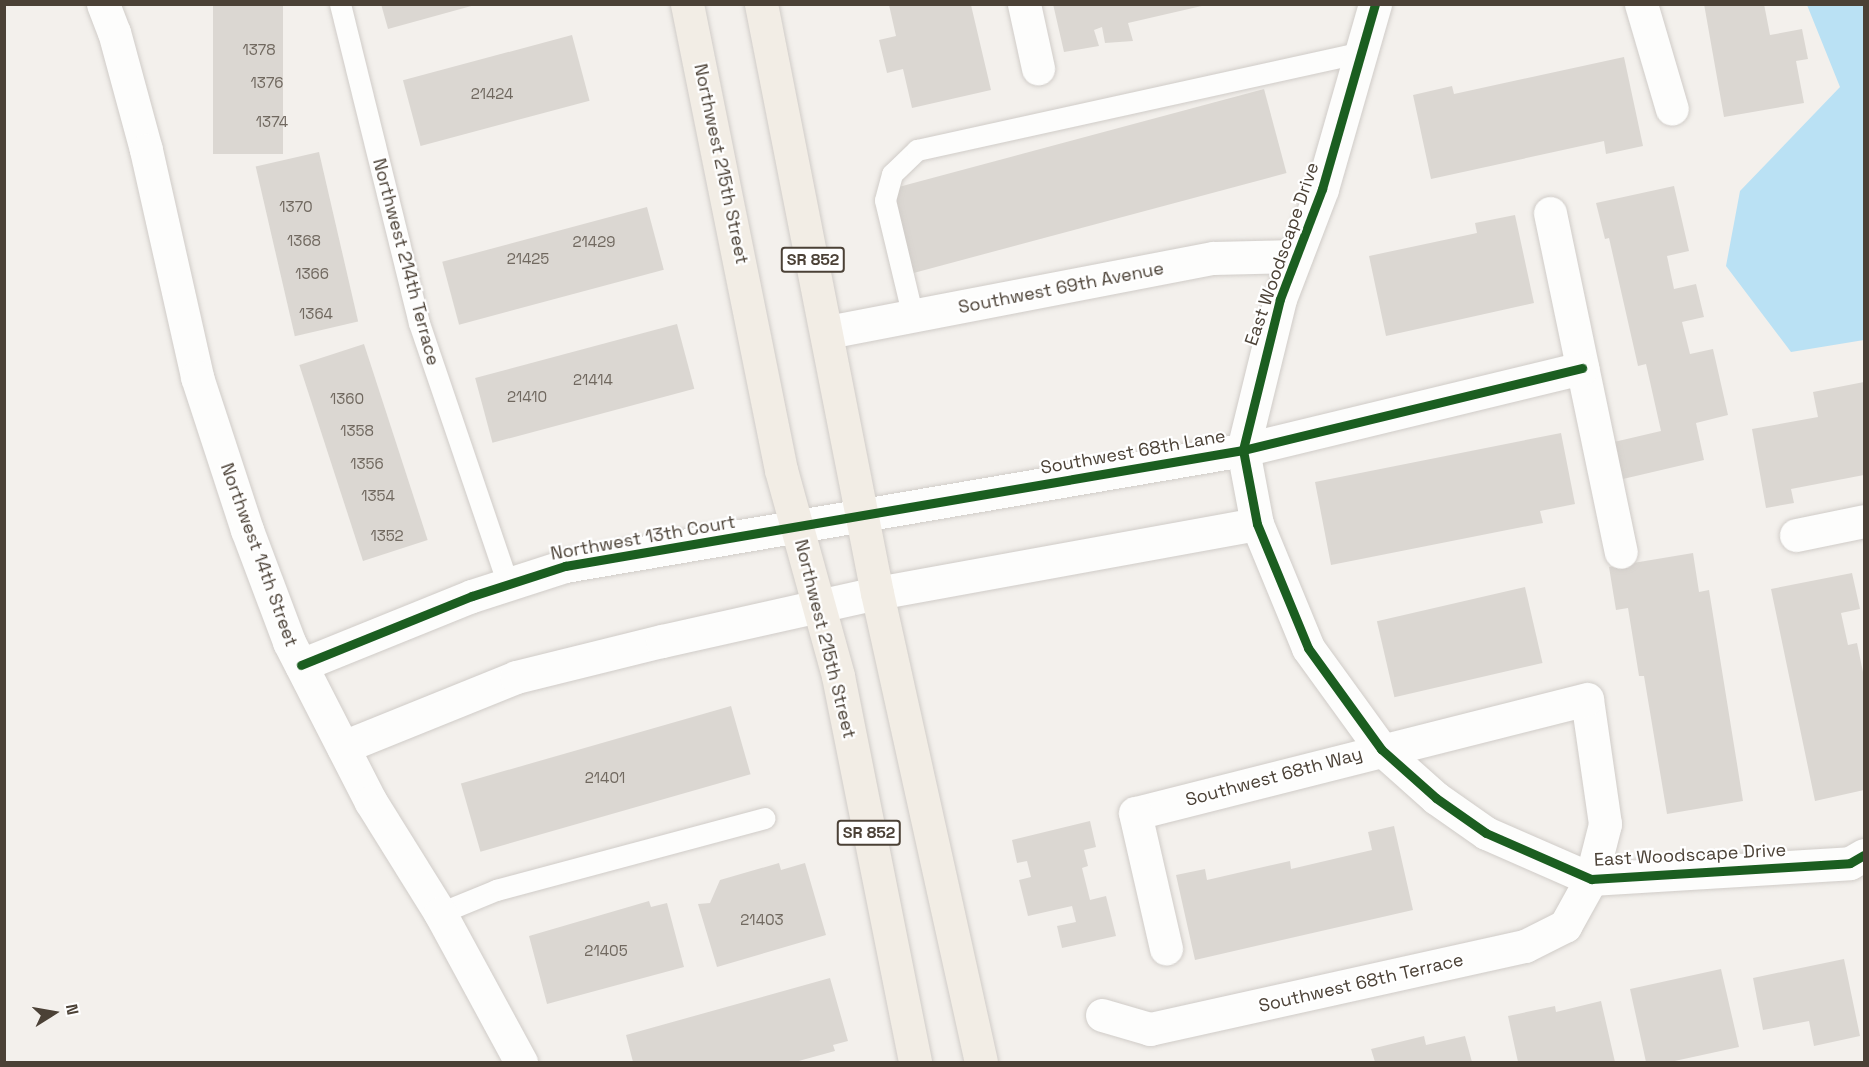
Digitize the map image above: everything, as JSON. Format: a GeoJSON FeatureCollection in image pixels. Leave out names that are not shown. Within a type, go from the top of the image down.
{"type":"FeatureCollection","features":[{"type":"Feature","properties":{"kind":"main road","name":"Northwest 215th Street"},"geometry":{"type":"LineString","coordinates":[[687,4],[781,470],[816,605],[838,676],[915,1062]]}},
{"type":"Feature","properties":{"kind":"main road","name":"SR 852"},"geometry":{"type":"LineString","coordinates":[[761,4],[828,332],[877,593],[981,1062]]}},
{"type":"Feature","properties":{"kind":"street","name":"Northwest 14th Street"},"geometry":{"type":"LineString","coordinates":[[103,4],[114,32],[146,150],[197,377],[247,530],[301,665],[371,802],[440,913],[521,1062]]}},
{"type":"Feature","properties":{"kind":"street"},"geometry":{"type":"LineString","coordinates":[[1024,4],[1038,68]]}},
{"type":"Feature","properties":{"kind":"street","name":"East Woodscape Drive"},"geometry":{"type":"LineString","coordinates":[[1375,4],[1322,189],[1296,256],[1267,346],[1243,450],[1257,524],[1308,648],[1381,749],[1436,798],[1486,833],[1591,879],[1850,863],[1864,855]]}},
{"type":"Feature","properties":{"kind":"street"},"geometry":{"type":"LineString","coordinates":[[1641,4],[1672,109]]}},
{"type":"Feature","properties":{"kind":"street"},"geometry":{"type":"LineString","coordinates":[[1550,213],[1621,552]]}},
{"type":"Feature","properties":{"kind":"street","name":"Southwest 69th Avenue"},"geometry":{"type":"LineString","coordinates":[[828,332],[1213,258],[1296,256]]}},
{"type":"Feature","properties":{"kind":"street","name":"Southwest 68th Lane"},"geometry":{"type":"LineString","coordinates":[[863,516],[1243,450],[1582,368]]}},
{"type":"Feature","properties":{"kind":"street","name":"Northwest 13th Court"},"geometry":{"type":"LineString","coordinates":[[301,665],[508,585],[565,566],[863,516]]}},
{"type":"Feature","properties":{"kind":"street"},"geometry":{"type":"LineString","coordinates":[[1796,535],[1864,522]]}},
{"type":"Feature","properties":{"kind":"street"},"geometry":{"type":"LineString","coordinates":[[343,747],[516,677],[816,605],[1257,524]]}},
{"type":"Feature","properties":{"kind":"street","name":"Southwest 68th Way"},"geometry":{"type":"LineString","coordinates":[[1166,948],[1135,813],[1381,749],[1587,699]]}},
{"type":"Feature","properties":{"kind":"street","name":"Southwest 68th Terrace"},"geometry":{"type":"LineString","coordinates":[[1102,1015],[1150,1029],[1525,946],[1565,926],[1591,879],[1605,824],[1587,699]]}},
{"type":"Feature","properties":{"kind":"lane","name":"Northwest 214th Terrace"},"geometry":{"type":"LineString","coordinates":[[340,4],[419,322],[508,585]]}},
{"type":"Feature","properties":{"kind":"lane"},"geometry":{"type":"LineString","coordinates":[[913,317],[885,200],[892,174],[917,150],[1362,52]]}},
{"type":"Feature","properties":{"kind":"lane"},"geometry":{"type":"LineString","coordinates":[[440,913],[496,890],[765,818]]}},
{"type":"Feature","properties":{"kind":"water"},"geometry":{"type":"Polygon","coordinates":[[[1807,5],[1864,5],[1864,340],[1791,352],[1726,266],[1740,191],[1840,87],[1807,5]]]}},
{"type":"Feature","properties":{"kind":"building"},"geometry":{"type":"Polygon","coordinates":[[[213,4],[283,4],[283,154],[213,154],[213,4]]]}},
{"type":"Feature","properties":{"kind":"building"},"geometry":{"type":"Polygon","coordinates":[[[381,4],[475,4],[475,5],[388,29],[381,4]]]}},
{"type":"Feature","properties":{"kind":"building"},"geometry":{"type":"Polygon","coordinates":[[[1053,4],[1206,5],[1128,23],[1133,41],[1105,43],[1102,27],[1094,30],[1099,46],[1064,52],[1053,4]]]}},
{"type":"Feature","properties":{"kind":"building"},"geometry":{"type":"Polygon","coordinates":[[[1704,4],[1764,4],[1770,35],[1802,29],[1808,59],[1796,61],[1804,103],[1724,117],[1704,4]]]}},
{"type":"Feature","properties":{"kind":"building"},"geometry":{"type":"Polygon","coordinates":[[[889,5],[971,5],[991,90],[912,108],[903,69],[887,73],[879,40],[896,36],[889,5]]]}},
{"type":"Feature","properties":{"kind":"building"},"geometry":{"type":"Polygon","coordinates":[[[572,35],[590,101],[421,146],[403,80],[572,35]]]}},
{"type":"Feature","properties":{"kind":"building"},"geometry":{"type":"Polygon","coordinates":[[[1624,57],[1643,146],[1606,154],[1604,141],[1431,179],[1413,95],[1452,86],[1454,94],[1624,57]]]}},
{"type":"Feature","properties":{"kind":"building"},"geometry":{"type":"Polygon","coordinates":[[[1264,89],[1287,173],[913,273],[890,189],[1264,89]]]}},
{"type":"Feature","properties":{"kind":"building"},"geometry":{"type":"Polygon","coordinates":[[[319,152],[358,322],[295,336],[256,167],[319,152]]]}},
{"type":"Feature","properties":{"kind":"building"},"geometry":{"type":"Polygon","coordinates":[[[1674,186],[1689,251],[1667,256],[1674,289],[1696,284],[1704,317],[1682,322],[1690,354],[1713,349],[1728,415],[1696,423],[1704,460],[1623,479],[1614,442],[1661,431],[1646,364],[1638,366],[1609,238],[1605,239],[1596,203],[1674,186]]]}},
{"type":"Feature","properties":{"kind":"building"},"geometry":{"type":"Polygon","coordinates":[[[647,207],[664,270],[459,325],[442,262],[647,207]]]}},
{"type":"Feature","properties":{"kind":"building"},"geometry":{"type":"Polygon","coordinates":[[[1515,215],[1534,303],[1386,336],[1369,256],[1477,233],[1475,223],[1515,215]]]}},
{"type":"Feature","properties":{"kind":"building"},"geometry":{"type":"Polygon","coordinates":[[[677,324],[694,389],[492,443],[475,378],[677,324]]]}},
{"type":"Feature","properties":{"kind":"building"},"geometry":{"type":"Polygon","coordinates":[[[364,344],[428,540],[363,561],[299,365],[364,344]]]}},
{"type":"Feature","properties":{"kind":"building"},"geometry":{"type":"Polygon","coordinates":[[[1864,382],[1864,475],[1791,489],[1794,503],[1766,508],[1752,429],[1818,417],[1813,392],[1864,382]]]}},
{"type":"Feature","properties":{"kind":"building"},"geometry":{"type":"Polygon","coordinates":[[[1561,433],[1575,504],[1540,511],[1543,523],[1331,565],[1315,482],[1561,433]]]}},
{"type":"Feature","properties":{"kind":"building"},"geometry":{"type":"Polygon","coordinates":[[[1693,553],[1699,592],[1709,590],[1743,801],[1667,814],[1644,676],[1639,676],[1628,608],[1616,610],[1609,567],[1693,553]]]}},
{"type":"Feature","properties":{"kind":"building"},"geometry":{"type":"Polygon","coordinates":[[[1852,573],[1860,609],[1841,613],[1848,645],[1857,643],[1864,677],[1864,790],[1815,801],[1771,589],[1852,573]]]}},
{"type":"Feature","properties":{"kind":"building"},"geometry":{"type":"Polygon","coordinates":[[[1525,587],[1543,663],[1394,697],[1377,621],[1525,587]]]}},
{"type":"Feature","properties":{"kind":"building"},"geometry":{"type":"Polygon","coordinates":[[[731,706],[751,774],[480,852],[461,783],[731,706]]]}},
{"type":"Feature","properties":{"kind":"building"},"geometry":{"type":"Polygon","coordinates":[[[1090,821],[1096,847],[1084,850],[1088,866],[1082,868],[1090,900],[1106,896],[1116,936],[1062,948],[1057,926],[1076,922],[1072,906],[1028,916],[1019,880],[1031,877],[1027,861],[1017,863],[1012,840],[1090,821]]]}},
{"type":"Feature","properties":{"kind":"building"},"geometry":{"type":"Polygon","coordinates":[[[1394,826],[1413,910],[1195,960],[1176,875],[1205,869],[1207,880],[1290,861],[1291,869],[1372,850],[1368,832],[1394,826]]]}},
{"type":"Feature","properties":{"kind":"building"},"geometry":{"type":"Polygon","coordinates":[[[779,863],[781,870],[805,863],[826,935],[717,967],[698,904],[710,903],[720,880],[779,863]]]}},
{"type":"Feature","properties":{"kind":"building"},"geometry":{"type":"Polygon","coordinates":[[[649,901],[651,907],[667,903],[684,967],[547,1004],[529,936],[649,901]]]}},
{"type":"Feature","properties":{"kind":"building"},"geometry":{"type":"Polygon","coordinates":[[[1844,959],[1860,1036],[1814,1046],[1809,1021],[1763,1030],[1753,978],[1844,959]]]}},
{"type":"Feature","properties":{"kind":"building"},"geometry":{"type":"Polygon","coordinates":[[[1721,969],[1739,1047],[1670,1062],[1646,1062],[1630,989],[1721,969]]]}},
{"type":"Feature","properties":{"kind":"building"},"geometry":{"type":"Polygon","coordinates":[[[830,978],[848,1041],[833,1045],[835,1051],[795,1062],[633,1062],[626,1035],[830,978]]]}},
{"type":"Feature","properties":{"kind":"building"},"geometry":{"type":"Polygon","coordinates":[[[1601,1001],[1615,1062],[1518,1062],[1508,1016],[1555,1006],[1556,1012],[1601,1001]]]}},
{"type":"Feature","properties":{"kind":"building"},"geometry":{"type":"Polygon","coordinates":[[[1424,1036],[1426,1045],[1465,1036],[1472,1062],[1375,1062],[1371,1049],[1424,1036]]]}},
{"type":"Feature","properties":{"kind":"cycle path"},"geometry":{"type":"LineString","coordinates":[[1375,4],[1322,189],[1280,299],[1243,450],[1257,524],[1308,648],[1381,749],[1436,798],[1486,833],[1591,879],[1850,863],[1864,855]]}},
{"type":"Feature","properties":{"kind":"cycle path"},"geometry":{"type":"LineString","coordinates":[[301,665],[472,596],[565,566],[1243,450],[1582,368]]}}]}
